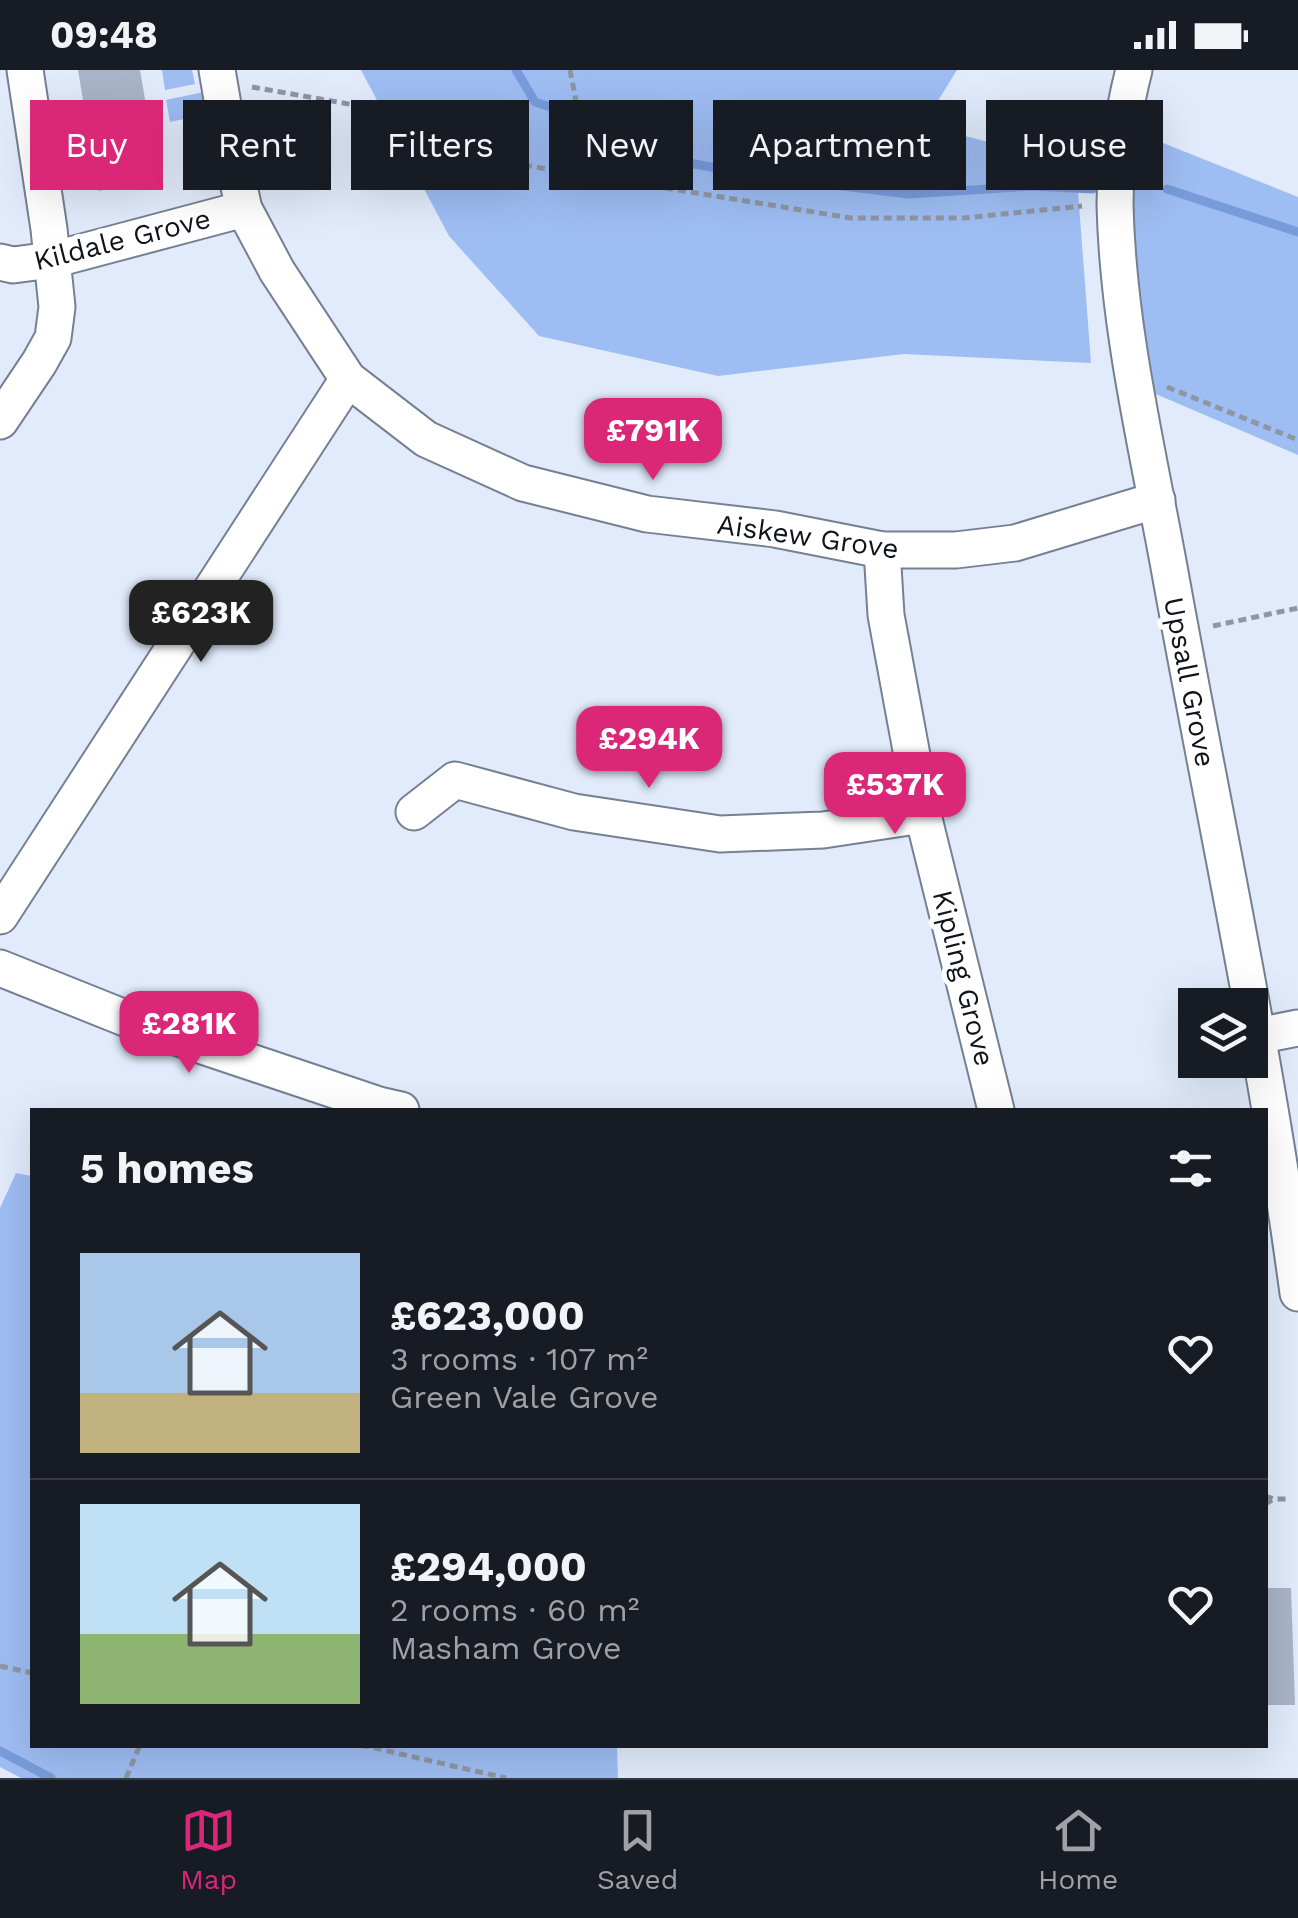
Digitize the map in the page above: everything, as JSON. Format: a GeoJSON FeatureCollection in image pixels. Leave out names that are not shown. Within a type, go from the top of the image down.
{"type":"FeatureCollection","features":[{"type":"Feature","properties":{"kind":"street"},"geometry":{"type":"LineString","coordinates":[[0,421],[53,338],[57,307],[25,70]]}},
{"type":"Feature","properties":{"kind":"street","name":"Upsall Grove"},"geometry":{"type":"LineString","coordinates":[[1134,70],[1115,202],[1125,334],[1248,988]]}},
{"type":"Feature","properties":{"kind":"street","name":"Aiskew Grove"},"geometry":{"type":"LineString","coordinates":[[218,77],[244,209],[276,271],[348,379],[426,438],[523,483],[647,514],[776,529],[882,550],[956,550],[1015,543],[1157,500]]}},
{"type":"Feature","properties":{"kind":"street","name":"Kildale Grove"},"geometry":{"type":"LineString","coordinates":[[0,262],[14,265],[52,260],[244,209]]}},
{"type":"Feature","properties":{"kind":"street"},"geometry":{"type":"LineString","coordinates":[[0,916],[348,379]]}},
{"type":"Feature","properties":{"kind":"street","name":"Kipling Grove"},"geometry":{"type":"LineString","coordinates":[[882,550],[886,616],[923,815],[996,1108]]}},
{"type":"Feature","properties":{"kind":"street"},"geometry":{"type":"LineString","coordinates":[[414,812],[456,780],[574,812],[720,834],[823,830],[923,815]]}},
{"type":"Feature","properties":{"kind":"street"},"geometry":{"type":"LineString","coordinates":[[0,968],[155,1030],[392,1108]]}},
{"type":"Feature","properties":{"kind":"street"},"geometry":{"type":"LineString","coordinates":[[1268,1034],[1298,1028]]}},
{"type":"Feature","properties":{"kind":"street","name":"Upsall Grove"},"geometry":{"type":"LineString","coordinates":[[1264,1078],[1298,1293]]}},
{"type":"Feature","properties":{"kind":"path"},"geometry":{"type":"LineString","coordinates":[[570,70],[576,100]]}},
{"type":"Feature","properties":{"kind":"path"},"geometry":{"type":"LineString","coordinates":[[218,77],[248,86],[417,116],[462,135],[511,163],[549,170]]}},
{"type":"Feature","properties":{"kind":"path"},"geometry":{"type":"LineString","coordinates":[[670,190],[851,218],[964,218],[1115,202]]}},
{"type":"Feature","properties":{"kind":"path"},"geometry":{"type":"LineString","coordinates":[[1160,384],[1298,440]]}},
{"type":"Feature","properties":{"kind":"path"},"geometry":{"type":"LineString","coordinates":[[1181,632],[1298,608]]}},
{"type":"Feature","properties":{"kind":"path"},"geometry":{"type":"LineString","coordinates":[[1268,1497],[1289,1499]]}},
{"type":"Feature","properties":{"kind":"path"},"geometry":{"type":"LineString","coordinates":[[1268,1502],[1274,1499]]}},
{"type":"Feature","properties":{"kind":"path"},"geometry":{"type":"LineString","coordinates":[[0,1666],[30,1674]]}},
{"type":"Feature","properties":{"kind":"path"},"geometry":{"type":"LineString","coordinates":[[126,1778],[139,1748]]}},
{"type":"Feature","properties":{"kind":"path"},"geometry":{"type":"LineString","coordinates":[[375,1748],[506,1778]]}},
{"type":"Feature","properties":{"kind":"shaded area"},"geometry":{"type":"Polygon","coordinates":[[[162,70],[192,70],[195,84],[165,90],[162,70]]]}},
{"type":"Feature","properties":{"kind":"shaded area"},"geometry":{"type":"Polygon","coordinates":[[[361,70],[957,70],[938,100],[713,100],[713,190],[966,190],[966,136],[986,141],[986,190],[1078,190],[1091,363],[904,354],[718,376],[539,336],[449,236],[425,190],[529,190],[529,100],[377,100],[361,70]]]}},
{"type":"Feature","properties":{"kind":"shaded area"},"geometry":{"type":"Polygon","coordinates":[[[204,92],[205,100],[183,100],[183,119],[170,122],[166,100],[204,92]]]}},
{"type":"Feature","properties":{"kind":"shaded area"},"geometry":{"type":"Polygon","coordinates":[[[1163,143],[1298,197],[1298,455],[1151,392],[1124,250],[1134,190],[1163,190],[1163,143]]]}},
{"type":"Feature","properties":{"kind":"shaded area"},"geometry":{"type":"Polygon","coordinates":[[[16,1173],[30,1176],[30,1748],[617,1748],[618,1778],[21,1778],[0,1767],[0,1208],[16,1173]]]}},
{"type":"Feature","properties":{"kind":"building"},"geometry":{"type":"Polygon","coordinates":[[[78,70],[140,70],[145,100],[83,100],[78,70]]]}},
{"type":"Feature","properties":{"kind":"building"},"geometry":{"type":"Polygon","coordinates":[[[1268,1588],[1291,1588],[1295,1705],[1268,1705],[1268,1588]]]}},
{"type":"Feature","properties":{"kind":"waterway"},"geometry":{"type":"LineString","coordinates":[[516,70],[535,102],[589,119],[671,160],[775,178],[909,194],[986,189]]}},
{"type":"Feature","properties":{"kind":"waterway"},"geometry":{"type":"LineString","coordinates":[[1167,189],[1298,232]]}},
{"type":"Feature","properties":{"kind":"waterway"},"geometry":{"type":"LineString","coordinates":[[0,1751],[51,1778]]}}]}
